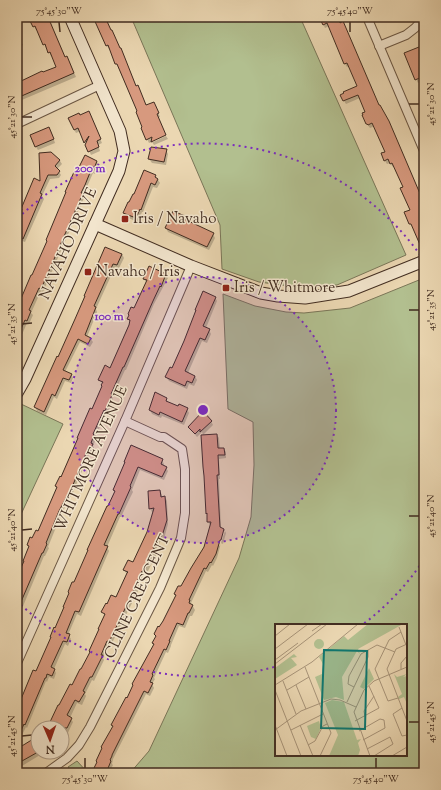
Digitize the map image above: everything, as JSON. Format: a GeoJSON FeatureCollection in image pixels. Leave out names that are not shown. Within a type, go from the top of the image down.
{"type":"FeatureCollection","features":[{"type":"Feature","properties":{"kind":"street","name":"NAVAHO DRIVE"},"geometry":{"type":"LineString","coordinates":[[17,393],[25,379],[119,171],[124,151],[120,131],[70,17]]}},
{"type":"Feature","properties":{"kind":"street"},"geometry":{"type":"LineString","coordinates":[[367,17],[423,147]]}},
{"type":"Feature","properties":{"kind":"street"},"geometry":{"type":"LineString","coordinates":[[379,46],[406,34],[415,28],[424,18]]}},
{"type":"Feature","properties":{"kind":"street"},"geometry":{"type":"LineString","coordinates":[[17,124],[100,85]]}},
{"type":"Feature","properties":{"kind":"street"},"geometry":{"type":"LineString","coordinates":[[95,224],[191,266],[261,293],[283,297],[305,298],[349,291],[424,261]]}},
{"type":"Feature","properties":{"kind":"street","name":"WHITMORE AVENUE"},"geometry":{"type":"LineString","coordinates":[[17,663],[125,421],[191,266]]}},
{"type":"Feature","properties":{"kind":"street","name":"CLINE CRESCENT"},"geometry":{"type":"LineString","coordinates":[[46,773],[67,758],[79,745],[90,727],[160,588],[182,538],[185,513],[185,469],[182,449],[164,437],[160,437],[125,421]]}},
{"type":"Feature","properties":{"kind":"green space"},"geometry":{"type":"Polygon","coordinates":[[[131,17],[300,17],[406,255],[337,285],[297,287],[259,282],[222,269],[220,225],[131,17]]]}},
{"type":"Feature","properties":{"kind":"green space"},"geometry":{"type":"Polygon","coordinates":[[[419,280],[424,292],[424,770],[420,773],[130,773],[149,751],[239,558],[251,517],[254,465],[253,422],[228,409],[223,294],[255,306],[286,312],[304,313],[350,308],[419,280]]]}},
{"type":"Feature","properties":{"kind":"green space"},"geometry":{"type":"Polygon","coordinates":[[[21,404],[63,424],[17,523],[17,410],[21,404]]]}},
{"type":"Feature","properties":{"kind":"green space"},"geometry":{"type":"Polygon","coordinates":[[[77,761],[88,773],[73,773],[68,767],[77,761]]]}},
{"type":"Feature","properties":{"kind":"building"},"geometry":{"type":"Polygon","coordinates":[[[28,17],[48,17],[65,57],[67,56],[74,73],[17,98],[17,83],[42,71],[43,72],[56,67],[50,52],[48,53],[45,44],[43,45],[35,26],[33,27],[28,17]]]}},
{"type":"Feature","properties":{"kind":"building"},"geometry":{"type":"Polygon","coordinates":[[[93,17],[105,17],[121,48],[136,86],[138,85],[146,105],[154,102],[159,113],[157,114],[166,135],[151,142],[152,137],[146,140],[136,112],[137,111],[117,64],[115,64],[108,45],[106,46],[93,17]]]}},
{"type":"Feature","properties":{"kind":"building"},"geometry":{"type":"Polygon","coordinates":[[[319,17],[341,17],[339,18],[340,23],[343,21],[379,105],[389,121],[424,203],[424,254],[404,212],[410,210],[400,188],[403,187],[392,163],[390,164],[388,159],[384,161],[381,153],[385,152],[372,123],[368,125],[366,124],[362,115],[362,113],[365,112],[358,95],[343,101],[340,95],[344,93],[343,92],[357,86],[347,63],[344,64],[327,23],[323,25],[319,17]]]}},
{"type":"Feature","properties":{"kind":"building"},"geometry":{"type":"Polygon","coordinates":[[[424,45],[424,76],[415,80],[404,53],[424,45]]]}},
{"type":"Feature","properties":{"kind":"building"},"geometry":{"type":"Polygon","coordinates":[[[89,111],[101,139],[97,141],[99,147],[88,152],[85,145],[89,136],[84,143],[78,128],[74,130],[68,118],[79,113],[80,115],[89,111]]]}},
{"type":"Feature","properties":{"kind":"building"},"geometry":{"type":"Polygon","coordinates":[[[49,127],[54,139],[35,147],[30,135],[49,127]]]}},
{"type":"Feature","properties":{"kind":"building"},"geometry":{"type":"Polygon","coordinates":[[[151,147],[167,149],[164,162],[148,159],[151,147]]]}},
{"type":"Feature","properties":{"kind":"building"},"geometry":{"type":"Polygon","coordinates":[[[51,152],[60,160],[55,166],[60,171],[57,175],[48,175],[40,193],[42,194],[23,239],[17,237],[17,222],[21,209],[34,178],[40,181],[39,153],[51,152]]]}},
{"type":"Feature","properties":{"kind":"building"},"geometry":{"type":"Polygon","coordinates":[[[85,155],[97,161],[93,171],[91,170],[81,193],[83,193],[41,289],[39,288],[29,310],[31,311],[27,321],[25,320],[17,338],[17,308],[47,241],[46,240],[65,192],[74,172],[76,173],[85,155]]]}},
{"type":"Feature","properties":{"kind":"building"},"geometry":{"type":"Polygon","coordinates":[[[144,170],[156,175],[155,177],[158,179],[155,185],[151,183],[141,210],[140,209],[136,218],[123,213],[134,194],[144,170]]]}},
{"type":"Feature","properties":{"kind":"building"},"geometry":{"type":"Polygon","coordinates":[[[173,211],[185,216],[184,219],[214,233],[207,247],[165,228],[173,211]]]}},
{"type":"Feature","properties":{"kind":"building"},"geometry":{"type":"Polygon","coordinates":[[[105,247],[122,254],[117,265],[113,264],[94,306],[96,307],[85,335],[91,338],[88,344],[78,339],[63,370],[72,374],[69,380],[63,378],[55,396],[52,394],[44,412],[34,407],[75,319],[105,247]]]}},
{"type":"Feature","properties":{"kind":"building"},"geometry":{"type":"Polygon","coordinates":[[[149,266],[166,274],[123,367],[105,411],[104,410],[93,434],[91,443],[93,444],[89,452],[87,451],[70,492],[59,511],[46,543],[47,544],[17,611],[17,577],[29,546],[27,545],[30,537],[32,538],[36,530],[38,531],[57,487],[55,486],[60,476],[61,477],[90,408],[92,409],[102,386],[101,385],[103,382],[98,380],[105,365],[110,368],[129,325],[130,320],[127,319],[128,314],[131,307],[134,308],[147,280],[143,279],[149,266]]]}},
{"type":"Feature","properties":{"kind":"building"},"geometry":{"type":"Polygon","coordinates":[[[203,291],[216,297],[203,326],[210,329],[205,340],[200,338],[185,371],[195,376],[192,383],[187,381],[185,386],[165,377],[170,367],[172,368],[184,341],[203,291]]]}},
{"type":"Feature","properties":{"kind":"building"},"geometry":{"type":"Polygon","coordinates":[[[155,392],[167,398],[166,401],[188,408],[182,422],[160,412],[159,415],[149,410],[155,392]]]}},
{"type":"Feature","properties":{"kind":"building"},"geometry":{"type":"Polygon","coordinates":[[[203,411],[212,421],[200,432],[200,429],[195,434],[188,427],[203,411]]]}},
{"type":"Feature","properties":{"kind":"building"},"geometry":{"type":"Polygon","coordinates":[[[217,434],[218,448],[224,448],[225,455],[218,455],[219,475],[217,475],[220,527],[224,529],[221,540],[216,554],[206,569],[204,568],[189,600],[189,603],[193,605],[183,625],[177,623],[166,650],[164,649],[152,674],[153,675],[150,682],[153,683],[148,693],[144,691],[112,755],[106,773],[99,773],[93,770],[102,748],[101,747],[113,726],[111,725],[126,697],[127,698],[133,685],[132,684],[154,644],[152,643],[156,636],[154,634],[158,626],[159,627],[163,621],[176,595],[174,594],[178,586],[181,586],[204,547],[211,522],[207,522],[207,513],[206,514],[201,435],[217,434]]]}},
{"type":"Feature","properties":{"kind":"building"},"geometry":{"type":"Polygon","coordinates":[[[131,445],[163,459],[161,464],[167,467],[162,477],[138,467],[130,486],[131,487],[104,545],[108,546],[79,612],[75,611],[66,633],[70,634],[67,642],[63,641],[51,667],[55,669],[52,676],[47,674],[25,725],[24,724],[17,739],[17,713],[19,704],[33,670],[36,671],[64,607],[72,582],[74,582],[87,550],[115,491],[113,490],[131,445]]]}},
{"type":"Feature","properties":{"kind":"building"},"geometry":{"type":"Polygon","coordinates":[[[160,490],[161,497],[165,496],[167,520],[162,536],[160,535],[153,548],[155,549],[144,571],[142,571],[109,642],[107,641],[101,655],[103,655],[83,691],[85,692],[79,702],[75,700],[67,715],[72,718],[70,722],[70,720],[51,720],[70,684],[72,685],[90,652],[89,651],[105,614],[101,612],[111,595],[116,597],[128,572],[123,570],[128,560],[133,562],[147,532],[154,508],[149,509],[148,491],[160,490]]]}},
{"type":"Feature","properties":{"kind":"building"},"geometry":{"type":"Polygon","coordinates":[[[30,741],[30,756],[22,761],[17,753],[17,749],[30,741]]]}},
{"type":"Feature","properties":{"kind":"place","name":"Iris / Navaho"},"geometry":{"type":"Point","coordinates":[125,219]}},
{"type":"Feature","properties":{"kind":"place","name":"Navaho / Iris"},"geometry":{"type":"Point","coordinates":[88,272]}},
{"type":"Feature","properties":{"kind":"place","name":"Iris / Whitmore"},"geometry":{"type":"Point","coordinates":[226,288]}}]}
